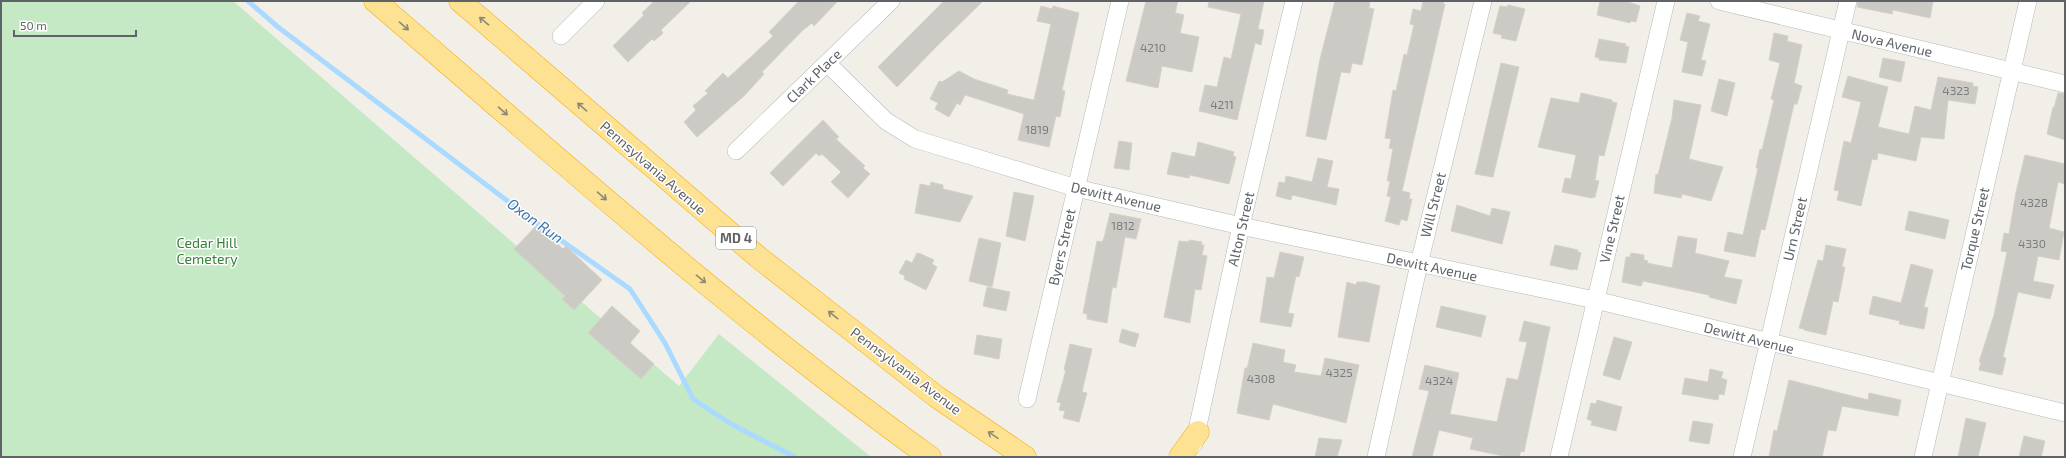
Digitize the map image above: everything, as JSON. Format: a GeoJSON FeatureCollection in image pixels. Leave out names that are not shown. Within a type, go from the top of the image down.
{"type":"FeatureCollection","features":[{"type":"Feature","properties":{"kind":"highway"},"geometry":{"type":"LineString","coordinates":[[375,1],[655,241],[872,416],[930,457]]}},
{"type":"Feature","properties":{"kind":"highway","name":"Pennsylvania Avenue"},"geometry":{"type":"LineString","coordinates":[[460,1],[758,257],[937,397],[1025,457]]}},
{"type":"Feature","properties":{"kind":"highway"},"geometry":{"type":"LineString","coordinates":[[1180,457],[1198,432]]}},
{"type":"Feature","properties":{"kind":"highway"},"geometry":{"type":"LineString","coordinates":[[1197,457],[1198,432]]}},
{"type":"Feature","properties":{"kind":"street"},"geometry":{"type":"LineString","coordinates":[[561,36],[596,1]]}},
{"type":"Feature","properties":{"kind":"street","name":"Clark Place"},"geometry":{"type":"LineString","coordinates":[[736,151],[828,64],[891,1]]}},
{"type":"Feature","properties":{"kind":"street","name":"Byers Street"},"geometry":{"type":"LineString","coordinates":[[1027,399],[1120,1]]}},
{"type":"Feature","properties":{"kind":"street","name":"Alton Street"},"geometry":{"type":"LineString","coordinates":[[1191,457],[1198,432],[1241,226],[1294,1]]}},
{"type":"Feature","properties":{"kind":"street","name":"Will Street"},"geometry":{"type":"LineString","coordinates":[[1376,457],[1419,264],[1483,1]]}},
{"type":"Feature","properties":{"kind":"street","name":"Vine Street"},"geometry":{"type":"LineString","coordinates":[[1559,457],[1666,1]]}},
{"type":"Feature","properties":{"kind":"street","name":"Nova Avenue"},"geometry":{"type":"LineString","coordinates":[[1719,1],[2065,84]]}},
{"type":"Feature","properties":{"kind":"street","name":"Urn Street"},"geometry":{"type":"LineString","coordinates":[[1742,457],[1848,1]]}},
{"type":"Feature","properties":{"kind":"street","name":"Torque Street"},"geometry":{"type":"LineString","coordinates":[[1923,457],[2028,1]]}},
{"type":"Feature","properties":{"kind":"street","name":"Dewitt Avenue"},"geometry":{"type":"LineString","coordinates":[[828,64],[886,121],[916,139],[1076,188],[1241,226],[1595,300],[1768,343],[2065,413]]}},
{"type":"Feature","properties":{"kind":"green space","name":"Cedar Hill Cemetery"},"geometry":{"type":"Polygon","coordinates":[[[1,1],[233,1],[679,386],[719,334],[871,457],[1,457],[1,1]]]}},
{"type":"Feature","properties":{"kind":"building"},"geometry":{"type":"Polygon","coordinates":[[[654,1],[691,1],[661,30],[663,33],[654,41],[652,39],[628,62],[613,46],[644,15],[642,13],[654,1]]]}},
{"type":"Feature","properties":{"kind":"building"},"geometry":{"type":"Polygon","coordinates":[[[799,1],[838,1],[814,26],[812,23],[803,30],[762,72],[764,74],[745,95],[697,137],[684,122],[696,110],[693,106],[708,93],[705,91],[723,73],[728,78],[773,36],[769,32],[799,1]]]}},
{"type":"Feature","properties":{"kind":"building"},"geometry":{"type":"Polygon","coordinates":[[[944,1],[983,1],[897,87],[878,67],[944,1]]]}},
{"type":"Feature","properties":{"kind":"building"},"geometry":{"type":"Polygon","coordinates":[[[1146,1],[1178,1],[1175,13],[1184,15],[1180,33],[1199,37],[1192,72],[1162,66],[1158,88],[1126,81],[1146,1]]]}},
{"type":"Feature","properties":{"kind":"building"},"geometry":{"type":"Polygon","coordinates":[[[1209,1],[1264,1],[1258,29],[1264,30],[1261,45],[1255,43],[1237,120],[1199,111],[1205,85],[1217,87],[1224,57],[1231,59],[1241,14],[1208,7],[1209,1]]]}},
{"type":"Feature","properties":{"kind":"building"},"geometry":{"type":"Polygon","coordinates":[[[1335,1],[1370,1],[1369,8],[1374,9],[1362,65],[1352,63],[1350,73],[1341,72],[1326,140],[1306,136],[1320,59],[1335,1]]]}},
{"type":"Feature","properties":{"kind":"building"},"geometry":{"type":"Polygon","coordinates":[[[1423,1],[1444,1],[1443,4],[1445,4],[1402,191],[1410,193],[1409,199],[1412,199],[1407,221],[1401,219],[1399,225],[1385,221],[1391,197],[1387,196],[1390,181],[1387,181],[1393,149],[1389,148],[1391,139],[1385,138],[1393,90],[1396,91],[1404,54],[1407,55],[1414,25],[1410,24],[1413,9],[1421,11],[1423,1]]]}},
{"type":"Feature","properties":{"kind":"building"},"geometry":{"type":"Polygon","coordinates":[[[1600,1],[1625,1],[1640,6],[1636,22],[1631,21],[1630,23],[1597,15],[1600,1]]]}},
{"type":"Feature","properties":{"kind":"building"},"geometry":{"type":"Polygon","coordinates":[[[1858,1],[1933,1],[1930,18],[1893,10],[1892,14],[1857,7],[1858,1]]]}},
{"type":"Feature","properties":{"kind":"building"},"geometry":{"type":"Polygon","coordinates":[[[1508,5],[1525,9],[1516,41],[1501,38],[1502,35],[1493,33],[1500,6],[1507,7],[1508,5]]]}},
{"type":"Feature","properties":{"kind":"building"},"geometry":{"type":"Polygon","coordinates":[[[1041,6],[1052,9],[1053,6],[1079,13],[1062,90],[1065,91],[1060,117],[1056,116],[1049,147],[1018,140],[1024,114],[965,95],[960,105],[957,103],[949,117],[935,109],[938,103],[930,99],[939,81],[942,82],[959,71],[974,79],[1008,90],[1007,94],[1034,100],[1051,24],[1037,21],[1041,6]]]}},
{"type":"Feature","properties":{"kind":"building"},"geometry":{"type":"Polygon","coordinates":[[[1687,13],[1700,16],[1698,21],[1710,24],[1701,60],[1706,61],[1702,76],[1682,72],[1688,42],[1680,40],[1687,13]]]}},
{"type":"Feature","properties":{"kind":"building"},"geometry":{"type":"Polygon","coordinates":[[[1774,33],[1788,36],[1787,41],[1802,45],[1794,83],[1802,86],[1797,104],[1794,104],[1765,230],[1761,229],[1755,257],[1724,251],[1728,232],[1743,235],[1758,168],[1756,168],[1760,149],[1762,150],[1774,100],[1771,99],[1780,63],[1769,60],[1774,33]]]}},
{"type":"Feature","properties":{"kind":"building"},"geometry":{"type":"Polygon","coordinates":[[[1599,39],[1626,44],[1625,46],[1629,47],[1626,63],[1599,60],[1599,58],[1595,57],[1599,39]]]}},
{"type":"Feature","properties":{"kind":"building"},"geometry":{"type":"Polygon","coordinates":[[[1883,58],[1905,62],[1901,82],[1879,77],[1883,58]]]}},
{"type":"Feature","properties":{"kind":"building"},"geometry":{"type":"Polygon","coordinates":[[[1501,63],[1519,67],[1493,177],[1475,174],[1501,63]]]}},
{"type":"Feature","properties":{"kind":"building"},"geometry":{"type":"Polygon","coordinates":[[[1848,76],[1888,87],[1878,127],[1909,134],[1915,106],[1931,110],[1938,77],[1973,83],[1973,86],[1978,87],[1975,104],[1948,100],[1944,139],[1921,137],[1916,161],[1878,153],[1877,160],[1872,159],[1861,206],[1837,200],[1839,191],[1834,190],[1844,141],[1851,143],[1861,102],[1842,97],[1848,76]]]}},
{"type":"Feature","properties":{"kind":"building"},"geometry":{"type":"Polygon","coordinates":[[[1719,79],[1735,83],[1727,116],[1711,111],[1719,79]]]}},
{"type":"Feature","properties":{"kind":"building"},"geometry":{"type":"Polygon","coordinates":[[[1581,93],[1612,100],[1612,102],[1617,103],[1604,156],[1599,155],[1595,180],[1599,181],[1595,197],[1591,198],[1562,192],[1565,178],[1571,179],[1576,155],[1538,147],[1551,98],[1579,103],[1581,93]]]}},
{"type":"Feature","properties":{"kind":"building"},"geometry":{"type":"Polygon","coordinates":[[[2058,93],[2065,94],[2065,140],[2047,134],[2053,107],[2054,108],[2058,93]]]}},
{"type":"Feature","properties":{"kind":"building"},"geometry":{"type":"Polygon","coordinates":[[[1674,100],[1701,105],[1689,159],[1723,167],[1711,201],[1682,194],[1681,198],[1654,193],[1656,174],[1658,175],[1672,118],[1674,100]]]}},
{"type":"Feature","properties":{"kind":"building"},"geometry":{"type":"Polygon","coordinates":[[[823,120],[839,137],[836,139],[865,166],[863,168],[870,174],[848,198],[831,182],[841,172],[822,154],[819,156],[816,153],[783,186],[770,173],[823,120]]]}},
{"type":"Feature","properties":{"kind":"building"},"geometry":{"type":"Polygon","coordinates":[[[1119,141],[1132,143],[1129,170],[1114,168],[1119,141]]]}},
{"type":"Feature","properties":{"kind":"building"},"geometry":{"type":"Polygon","coordinates":[[[1198,142],[1234,152],[1233,156],[1236,157],[1229,184],[1190,175],[1189,178],[1167,174],[1172,152],[1195,157],[1198,142]]]}},
{"type":"Feature","properties":{"kind":"building"},"geometry":{"type":"Polygon","coordinates":[[[2025,155],[2065,164],[2065,184],[2058,182],[2049,228],[2064,232],[2059,260],[2038,256],[2033,281],[2054,285],[2050,299],[2018,292],[2003,357],[2006,358],[2002,375],[1979,370],[1981,362],[1979,362],[1994,315],[2007,252],[2001,251],[2004,233],[2009,234],[2016,192],[2025,155]]]}},
{"type":"Feature","properties":{"kind":"building"},"geometry":{"type":"Polygon","coordinates":[[[1318,158],[1333,161],[1327,187],[1339,189],[1336,205],[1292,195],[1291,200],[1276,196],[1279,182],[1285,183],[1286,176],[1312,182],[1318,158]]]}},
{"type":"Feature","properties":{"kind":"building"},"geometry":{"type":"Polygon","coordinates":[[[931,182],[943,185],[943,189],[973,196],[960,222],[915,213],[920,184],[930,186],[931,182]]]}},
{"type":"Feature","properties":{"kind":"building"},"geometry":{"type":"Polygon","coordinates":[[[1014,192],[1034,196],[1025,241],[1006,236],[1014,192]]]}},
{"type":"Feature","properties":{"kind":"building"},"geometry":{"type":"Polygon","coordinates":[[[1457,205],[1490,216],[1492,208],[1510,212],[1502,244],[1451,231],[1457,205]]]}},
{"type":"Feature","properties":{"kind":"building"},"geometry":{"type":"Polygon","coordinates":[[[1909,211],[1949,220],[1945,239],[1905,230],[1909,211]]]}},
{"type":"Feature","properties":{"kind":"building"},"geometry":{"type":"Polygon","coordinates":[[[1110,213],[1141,219],[1136,239],[1125,237],[1116,288],[1113,287],[1112,289],[1107,323],[1087,319],[1087,314],[1083,313],[1097,241],[1102,242],[1104,238],[1110,213]]]}},
{"type":"Feature","properties":{"kind":"building"},"geometry":{"type":"Polygon","coordinates":[[[537,225],[563,249],[566,246],[602,280],[574,310],[562,299],[565,296],[514,249],[537,225]]]}},
{"type":"Feature","properties":{"kind":"building"},"geometry":{"type":"Polygon","coordinates":[[[1678,236],[1697,239],[1695,253],[1729,261],[1724,277],[1742,280],[1736,304],[1709,297],[1709,295],[1643,281],[1641,286],[1622,282],[1626,257],[1630,257],[1631,253],[1644,255],[1644,260],[1648,261],[1647,263],[1672,268],[1678,236]]]}},
{"type":"Feature","properties":{"kind":"building"},"geometry":{"type":"Polygon","coordinates":[[[979,238],[1001,243],[992,287],[969,281],[979,238]]]}},
{"type":"Feature","properties":{"kind":"building"},"geometry":{"type":"Polygon","coordinates":[[[1189,240],[1202,242],[1201,245],[1204,245],[1202,255],[1207,256],[1201,290],[1195,289],[1190,323],[1164,317],[1179,241],[1189,242],[1189,240]]]}},
{"type":"Feature","properties":{"kind":"building"},"geometry":{"type":"Polygon","coordinates":[[[1555,245],[1578,250],[1578,252],[1581,253],[1577,270],[1550,265],[1555,245]]]}},
{"type":"Feature","properties":{"kind":"building"},"geometry":{"type":"Polygon","coordinates":[[[1826,245],[1846,249],[1842,267],[1845,267],[1838,302],[1833,301],[1826,335],[1799,328],[1818,260],[1823,261],[1826,245]]]}},
{"type":"Feature","properties":{"kind":"building"},"geometry":{"type":"Polygon","coordinates":[[[1280,252],[1304,257],[1299,277],[1296,276],[1288,313],[1294,314],[1291,327],[1260,322],[1267,277],[1274,278],[1280,252]]]}},
{"type":"Feature","properties":{"kind":"building"},"geometry":{"type":"Polygon","coordinates":[[[917,253],[934,260],[932,264],[937,267],[926,290],[904,279],[905,276],[899,273],[906,260],[912,263],[917,253]]]}},
{"type":"Feature","properties":{"kind":"building"},"geometry":{"type":"Polygon","coordinates":[[[1911,264],[1933,270],[1924,307],[1928,308],[1924,329],[1899,324],[1900,321],[1869,314],[1873,296],[1901,303],[1911,264]]]}},
{"type":"Feature","properties":{"kind":"building"},"geometry":{"type":"Polygon","coordinates":[[[1347,282],[1356,285],[1357,282],[1365,282],[1380,286],[1369,342],[1338,337],[1347,282]]]}},
{"type":"Feature","properties":{"kind":"building"},"geometry":{"type":"Polygon","coordinates":[[[987,287],[1010,292],[1006,311],[983,306],[987,287]]]}},
{"type":"Feature","properties":{"kind":"building"},"geometry":{"type":"Polygon","coordinates":[[[612,306],[640,331],[630,343],[654,364],[641,379],[588,333],[612,306]]]}},
{"type":"Feature","properties":{"kind":"building"},"geometry":{"type":"Polygon","coordinates":[[[1441,306],[1486,316],[1481,337],[1436,327],[1441,306]]]}},
{"type":"Feature","properties":{"kind":"building"},"geometry":{"type":"Polygon","coordinates":[[[1524,321],[1550,327],[1524,452],[1521,451],[1519,457],[1508,457],[1470,449],[1473,438],[1439,430],[1432,457],[1412,457],[1429,391],[1419,389],[1425,365],[1459,373],[1450,414],[1497,422],[1507,378],[1518,380],[1527,342],[1519,341],[1524,321]]]}},
{"type":"Feature","properties":{"kind":"building"},"geometry":{"type":"Polygon","coordinates":[[[1122,329],[1139,334],[1135,347],[1119,342],[1122,329]]]}},
{"type":"Feature","properties":{"kind":"building"},"geometry":{"type":"Polygon","coordinates":[[[977,335],[1002,339],[999,359],[974,354],[977,335]]]}},
{"type":"Feature","properties":{"kind":"building"},"geometry":{"type":"Polygon","coordinates":[[[1614,337],[1632,342],[1620,380],[1603,375],[1614,337]]]}},
{"type":"Feature","properties":{"kind":"building"},"geometry":{"type":"Polygon","coordinates":[[[1253,343],[1285,350],[1283,362],[1296,365],[1294,372],[1321,376],[1325,358],[1359,365],[1346,423],[1273,404],[1269,420],[1237,413],[1245,368],[1247,368],[1248,365],[1253,343]]]}},
{"type":"Feature","properties":{"kind":"building"},"geometry":{"type":"Polygon","coordinates":[[[1070,344],[1092,349],[1082,392],[1087,393],[1079,422],[1063,418],[1065,411],[1059,410],[1061,403],[1057,402],[1066,370],[1064,370],[1070,344]]]}},
{"type":"Feature","properties":{"kind":"building"},"geometry":{"type":"Polygon","coordinates":[[[1710,369],[1723,372],[1721,378],[1727,380],[1724,395],[1719,394],[1718,400],[1682,394],[1685,378],[1708,382],[1710,369]]]}},
{"type":"Feature","properties":{"kind":"building"},"geometry":{"type":"Polygon","coordinates":[[[1789,380],[1868,400],[1869,393],[1901,400],[1898,416],[1842,406],[1836,431],[1828,430],[1822,457],[1769,457],[1774,430],[1777,431],[1789,380]]]}},
{"type":"Feature","properties":{"kind":"building"},"geometry":{"type":"Polygon","coordinates":[[[1597,400],[1622,407],[1616,431],[1591,425],[1592,421],[1587,419],[1591,403],[1596,404],[1597,400]]]}},
{"type":"Feature","properties":{"kind":"building"},"geometry":{"type":"Polygon","coordinates":[[[1966,418],[1986,423],[1978,457],[1958,457],[1966,418]]]}},
{"type":"Feature","properties":{"kind":"building"},"geometry":{"type":"Polygon","coordinates":[[[1693,421],[1713,424],[1709,444],[1689,441],[1693,421]]]}},
{"type":"Feature","properties":{"kind":"building"},"geometry":{"type":"Polygon","coordinates":[[[2024,436],[2045,441],[2041,457],[2019,457],[2024,436]]]}},
{"type":"Feature","properties":{"kind":"building"},"geometry":{"type":"Polygon","coordinates":[[[1319,438],[1342,440],[1337,457],[1315,457],[1319,438]]]}},
{"type":"Feature","properties":{"kind":"waterway","name":"Oxon Run"},"geometry":{"type":"LineString","coordinates":[[248,1],[278,27],[538,224],[630,289],[665,343],[693,399],[731,424],[795,457]]}}]}
